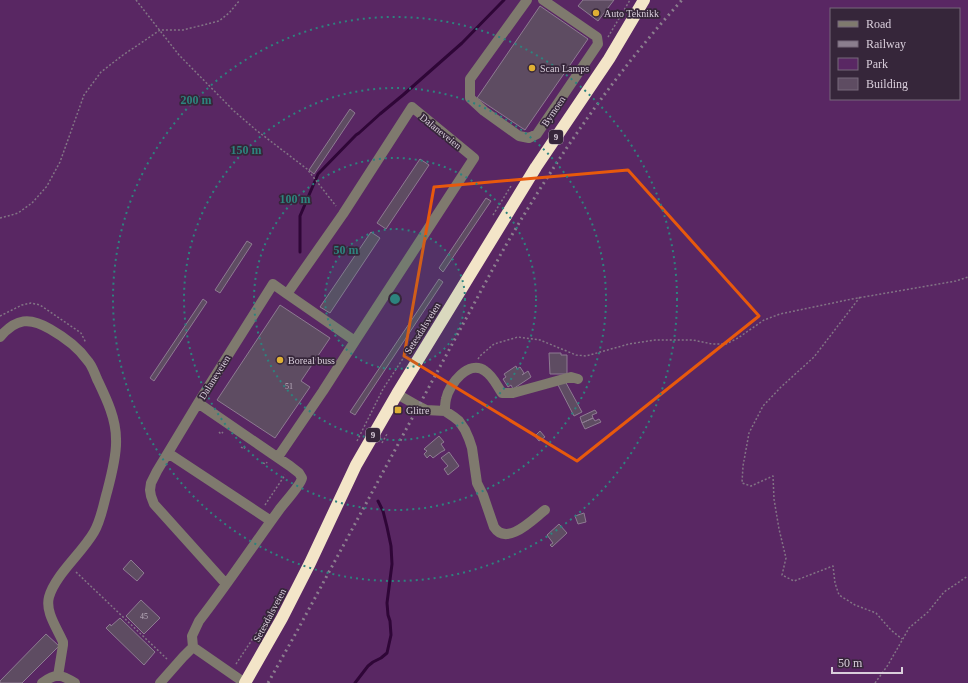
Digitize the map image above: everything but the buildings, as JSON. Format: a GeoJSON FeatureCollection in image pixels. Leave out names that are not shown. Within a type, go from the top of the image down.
{"type":"FeatureCollection","features":[{"type":"Feature","properties":{"kind":"highway","name":"Setesdalsveien"},"geometry":{"type":"LineString","coordinates":[[245,683],[282,618],[310,563],[356,465],[397,394],[528,180],[609,59],[644,0]]}},
{"type":"Feature","properties":{"kind":"lane","name":"Bymoen"},"geometry":{"type":"LineString","coordinates":[[527,0],[470,79],[470,98],[484,111],[519,136],[529,138],[537,134],[598,44],[597,38],[543,0]]}},
{"type":"Feature","properties":{"kind":"lane","name":"Dalaneveien"},"geometry":{"type":"LineString","coordinates":[[278,457],[323,391],[474,158],[412,107],[343,214],[288,294]]}},
{"type":"Feature","properties":{"kind":"lane","name":"Dalaneveien"},"geometry":{"type":"LineString","coordinates":[[193,647],[192,636],[199,621],[271,521],[302,482],[302,478],[299,473],[290,466],[198,403],[273,284],[355,342]]}},
{"type":"Feature","properties":{"kind":"lane"},"geometry":{"type":"LineString","coordinates":[[0,337],[11,327],[26,321],[38,323],[59,334],[79,350],[90,364],[105,395],[114,422],[116,440],[115,453],[110,482],[100,518],[89,540],[59,578],[49,598],[50,614],[63,642],[58,676]]}},
{"type":"Feature","properties":{"kind":"lane"},"geometry":{"type":"LineString","coordinates":[[445,411],[446,398],[453,383],[462,374],[474,368],[481,369],[488,374],[502,394],[513,393],[571,377],[578,379]]}},
{"type":"Feature","properties":{"kind":"lane"},"geometry":{"type":"LineString","coordinates":[[397,394],[426,410],[445,411],[459,421],[469,438],[472,448],[477,483],[496,531],[502,534],[509,534],[516,531],[545,510]]}},
{"type":"Feature","properties":{"kind":"lane"},"geometry":{"type":"LineString","coordinates":[[198,403],[151,483],[150,490],[154,504],[226,584]]}},
{"type":"Feature","properties":{"kind":"lane"},"geometry":{"type":"LineString","coordinates":[[168,453],[271,521]]}},
{"type":"Feature","properties":{"kind":"lane"},"geometry":{"type":"LineString","coordinates":[[160,683],[193,647],[245,683]]}},
{"type":"Feature","properties":{"kind":"lane"},"geometry":{"type":"LineString","coordinates":[[42,683],[49,678],[58,676],[67,678],[76,683]]}},
{"type":"Feature","properties":{"kind":"path"},"geometry":{"type":"LineString","coordinates":[[136,0],[179,55],[234,111],[307,169],[343,214]]}},
{"type":"Feature","properties":{"kind":"path"},"geometry":{"type":"LineString","coordinates":[[0,218],[18,213],[32,203],[47,186],[60,162],[84,95],[101,72],[160,30],[183,30],[219,21],[229,13],[240,0]]}},
{"type":"Feature","properties":{"kind":"path"},"geometry":{"type":"LineString","coordinates":[[474,368],[480,356],[494,344],[518,337],[540,340],[576,355],[586,356],[629,344],[655,340],[693,340],[712,344],[726,344],[738,338],[764,320],[780,314],[956,281],[968,277]]}},
{"type":"Feature","properties":{"kind":"path"},"geometry":{"type":"LineString","coordinates":[[860,298],[814,357],[781,387],[763,406],[749,433],[743,466],[742,483],[751,486],[773,476],[774,500],[786,558],[782,575],[794,581],[833,566],[835,583],[839,595],[855,605],[876,613],[891,630],[902,639]]}},
{"type":"Feature","properties":{"kind":"path"},"geometry":{"type":"LineString","coordinates":[[259,513],[290,466]]}},
{"type":"Feature","properties":{"kind":"path"},"geometry":{"type":"LineString","coordinates":[[69,565],[175,666]]}},
{"type":"Feature","properties":{"kind":"path"},"geometry":{"type":"LineString","coordinates":[[875,683],[888,665],[909,628],[928,612],[944,592],[968,576]]}},
{"type":"Feature","properties":{"kind":"highlighted area"},"geometry":{"type":"Polygon","coordinates":[[[628,170],[759,316],[577,461],[404,356],[434,187],[628,170]]]}},
{"type":"Feature","properties":{"kind":"green space"},"geometry":{"type":"Polygon","coordinates":[[[0,0],[968,0],[968,683],[0,683],[0,0]]]}},
{"type":"Feature","properties":{"kind":"waterway"},"geometry":{"type":"LineString","coordinates":[[300,252],[300,216],[318,174],[356,135],[462,43],[504,0]]}},
{"type":"Feature","properties":{"kind":"waterway"},"geometry":{"type":"LineString","coordinates":[[355,683],[368,666],[387,653],[391,635],[387,603],[392,564],[391,546],[383,511],[378,501]]}},
{"type":"Feature","properties":{"kind":"railway"},"geometry":{"type":"LineString","coordinates":[[268,683],[502,252],[542,185],[585,121],[608,90],[656,29],[682,0]]}},
{"type":"Feature","properties":{"kind":"place","name":"Auto Teknikk"},"geometry":{"type":"Point","coordinates":[596,13]}},
{"type":"Feature","properties":{"kind":"place","name":"Scan Lamps"},"geometry":{"type":"Point","coordinates":[532,68]}},
{"type":"Feature","properties":{"kind":"place","name":"Boreal buss"},"geometry":{"type":"Point","coordinates":[280,360]}},
{"type":"Feature","properties":{"kind":"place","name":"Glitre"},"geometry":{"type":"Point","coordinates":[398,410]}}]}
